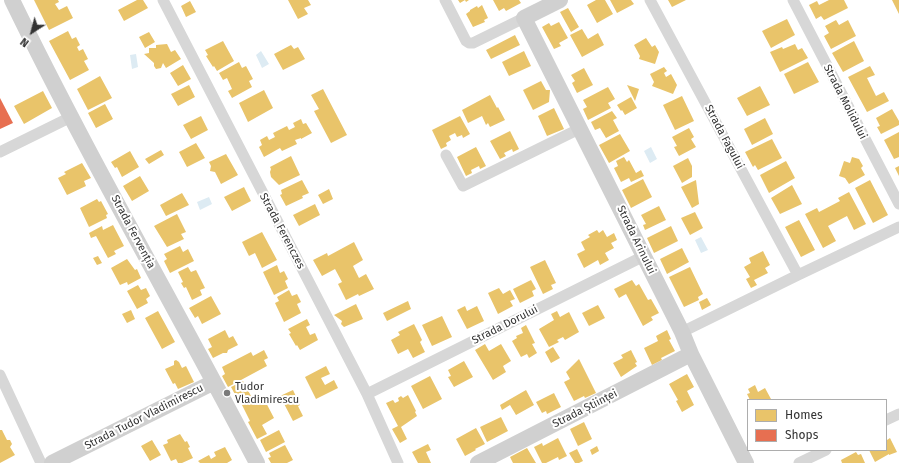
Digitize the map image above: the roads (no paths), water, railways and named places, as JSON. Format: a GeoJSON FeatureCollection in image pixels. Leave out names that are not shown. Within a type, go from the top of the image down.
{"type":"FeatureCollection","features":[{"type":"Feature","properties":{"kind":"street","name":"Strada Fervenția"},"geometry":{"type":"LineString","coordinates":[[12,0],[71,117],[257,463]]}},
{"type":"Feature","properties":{"kind":"street","name":"Strada Ferenczes"},"geometry":{"type":"LineString","coordinates":[[163,0],[367,394],[398,463]]}},
{"type":"Feature","properties":{"kind":"street"},"geometry":{"type":"LineString","coordinates":[[445,0],[466,41],[469,43],[473,43],[560,0]]}},
{"type":"Feature","properties":{"kind":"street","name":"Strada Fagului"},"geometry":{"type":"LineString","coordinates":[[650,0],[798,274]]}},
{"type":"Feature","properties":{"kind":"street","name":"Strada Molidului"},"geometry":{"type":"LineString","coordinates":[[793,0],[899,204]]}},
{"type":"Feature","properties":{"kind":"street","name":"Strada Arinului"},"geometry":{"type":"LineString","coordinates":[[524,18],[682,332],[691,354],[746,463]]}},
{"type":"Feature","properties":{"kind":"street"},"geometry":{"type":"LineString","coordinates":[[0,152],[71,117]]}},
{"type":"Feature","properties":{"kind":"street"},"geometry":{"type":"LineString","coordinates":[[446,155],[463,186],[580,128]]}},
{"type":"Feature","properties":{"kind":"street"},"geometry":{"type":"LineString","coordinates":[[682,332],[798,274],[899,227]]}},
{"type":"Feature","properties":{"kind":"street","name":"Strada Dorului"},"geometry":{"type":"LineString","coordinates":[[367,394],[644,256]]}},
{"type":"Feature","properties":{"kind":"street","name":"Strada Științei"},"geometry":{"type":"LineString","coordinates":[[478,463],[691,354]]}},
{"type":"Feature","properties":{"kind":"street"},"geometry":{"type":"LineString","coordinates":[[0,375],[41,463]]}},
{"type":"Feature","properties":{"kind":"street","name":"Strada Tudor Vladimirescu"},"geometry":{"type":"LineString","coordinates":[[52,463],[214,382]]}},
{"type":"Feature","properties":{"kind":"street"},"geometry":{"type":"LineString","coordinates":[[887,420],[899,414]]}},
{"type":"Feature","properties":{"kind":"street"},"geometry":{"type":"LineString","coordinates":[[799,463],[824,451]]}},
{"type":"Feature","properties":{"kind":"place","name":"Tudor Vladimirescu"},"geometry":{"type":"Point","coordinates":[227,393]}}]}
